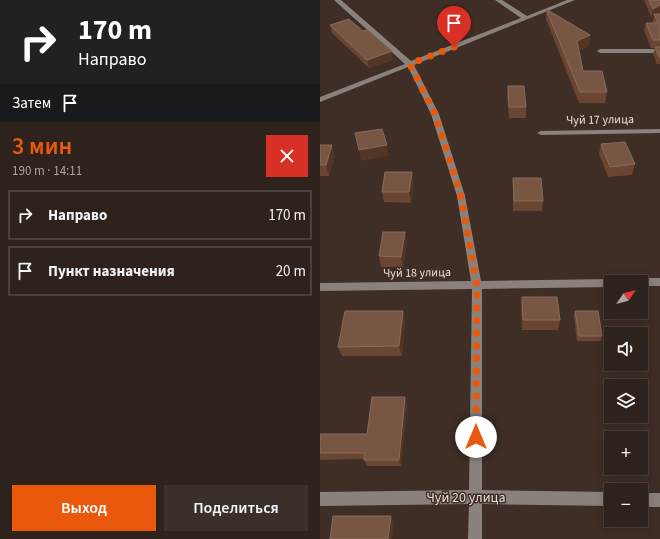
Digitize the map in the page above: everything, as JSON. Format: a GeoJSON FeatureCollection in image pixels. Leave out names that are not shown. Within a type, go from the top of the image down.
{"type":"FeatureCollection","features":[{"type":"Feature","properties":{"kind":"street"},"geometry":{"type":"LineString","coordinates":[[337,0],[410,64],[435,114],[461,196],[477,286],[475,539]]}},
{"type":"Feature","properties":{"kind":"street"},"geometry":{"type":"LineString","coordinates":[[498,0],[526,18]]}},
{"type":"Feature","properties":{"kind":"street"},"geometry":{"type":"LineString","coordinates":[[320,100],[572,0]]}},
{"type":"Feature","properties":{"kind":"street"},"geometry":{"type":"LineString","coordinates":[[600,51],[660,51]]}},
{"type":"Feature","properties":{"kind":"street","name":"Чуй 17 улица"},"geometry":{"type":"LineString","coordinates":[[541,133],[660,131]]}},
{"type":"Feature","properties":{"kind":"street"},"geometry":{"type":"LineString","coordinates":[[648,282],[660,282]]}},
{"type":"Feature","properties":{"kind":"street","name":"Чуй 18 улица"},"geometry":{"type":"LineString","coordinates":[[320,287],[604,283]]}},
{"type":"Feature","properties":{"kind":"street","name":"Чуй 20 улица"},"geometry":{"type":"LineString","coordinates":[[320,499],[475,497],[604,499]]}},
{"type":"Feature","properties":{"kind":"street"},"geometry":{"type":"LineString","coordinates":[[648,500],[660,500]]}},
{"type":"Feature","properties":{"kind":"building"},"geometry":{"type":"Polygon","coordinates":[[[649,0],[660,0],[660,5],[653,9],[649,0]]]}},
{"type":"Feature","properties":{"kind":"building"},"geometry":{"type":"Polygon","coordinates":[[[546,9],[590,35],[577,41],[583,71],[602,71],[607,92],[580,92],[546,9]]]}},
{"type":"Feature","properties":{"kind":"building"},"geometry":{"type":"Polygon","coordinates":[[[654,14],[660,14],[660,40],[653,40],[646,23],[658,23],[654,14]]]}},
{"type":"Feature","properties":{"kind":"building"},"geometry":{"type":"Polygon","coordinates":[[[349,19],[363,31],[368,30],[392,51],[367,60],[330,25],[349,19]]]}},
{"type":"Feature","properties":{"kind":"building"},"geometry":{"type":"Polygon","coordinates":[[[655,47],[660,47],[660,57],[659,57],[655,47]]]}},
{"type":"Feature","properties":{"kind":"building"},"geometry":{"type":"Polygon","coordinates":[[[508,86],[524,86],[526,107],[509,107],[508,86]]]}},
{"type":"Feature","properties":{"kind":"building"},"geometry":{"type":"Polygon","coordinates":[[[382,129],[387,145],[359,150],[355,133],[382,129]]]}},
{"type":"Feature","properties":{"kind":"building"},"geometry":{"type":"Polygon","coordinates":[[[625,142],[635,164],[610,167],[601,144],[625,142]]]}},
{"type":"Feature","properties":{"kind":"building"},"geometry":{"type":"Polygon","coordinates":[[[320,145],[332,145],[326,165],[320,165],[320,145]]]}},
{"type":"Feature","properties":{"kind":"building"},"geometry":{"type":"Polygon","coordinates":[[[385,172],[412,172],[409,192],[382,192],[385,172]]]}},
{"type":"Feature","properties":{"kind":"building"},"geometry":{"type":"Polygon","coordinates":[[[513,178],[541,178],[543,201],[514,201],[513,178]]]}},
{"type":"Feature","properties":{"kind":"building"},"geometry":{"type":"Polygon","coordinates":[[[383,232],[405,232],[401,257],[379,256],[383,232]]]}},
{"type":"Feature","properties":{"kind":"building"},"geometry":{"type":"Polygon","coordinates":[[[522,297],[557,297],[560,320],[523,320],[522,297]]]}},
{"type":"Feature","properties":{"kind":"building"},"geometry":{"type":"Polygon","coordinates":[[[345,311],[403,311],[399,346],[338,347],[345,311]]]}},
{"type":"Feature","properties":{"kind":"building"},"geometry":{"type":"Polygon","coordinates":[[[575,311],[598,311],[602,336],[579,336],[575,311]]]}},
{"type":"Feature","properties":{"kind":"building"},"geometry":{"type":"Polygon","coordinates":[[[372,397],[405,397],[399,460],[364,460],[365,453],[320,453],[320,434],[367,434],[372,397]]]}},
{"type":"Feature","properties":{"kind":"building"},"geometry":{"type":"Polygon","coordinates":[[[333,516],[391,516],[388,539],[330,539],[333,516]]]}},
{"type":"Feature","properties":{"kind":"route"},"geometry":{"type":"LineString","coordinates":[[454,47],[410,64],[435,114],[461,196],[477,286],[476,437]]}}]}
